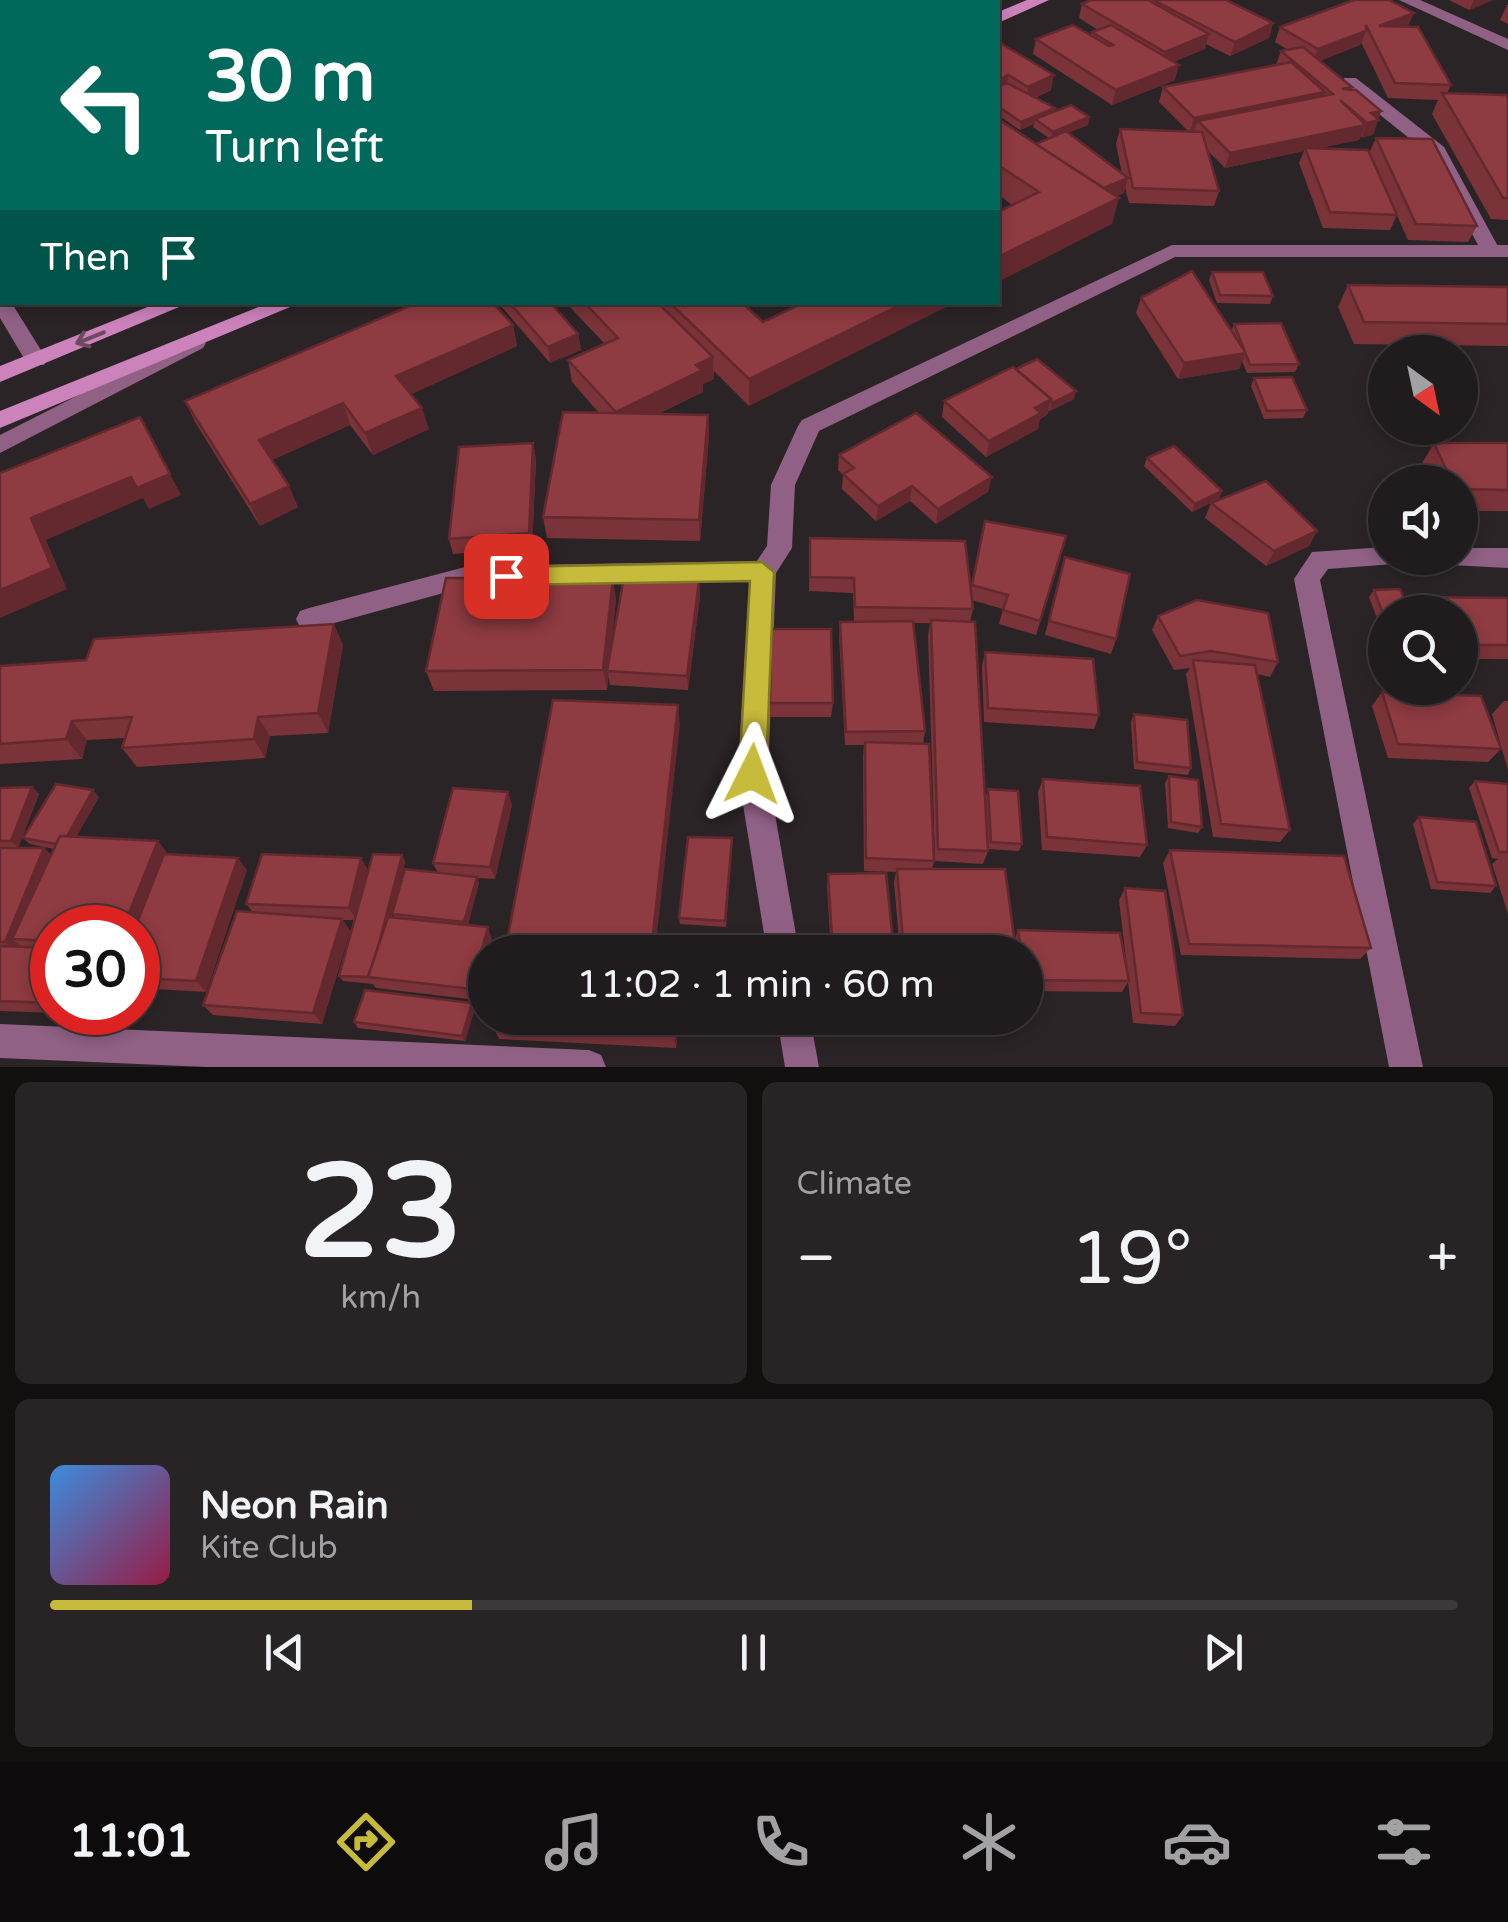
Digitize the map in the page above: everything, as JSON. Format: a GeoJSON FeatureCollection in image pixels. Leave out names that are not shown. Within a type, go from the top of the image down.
{"type":"FeatureCollection","features":[{"type":"Feature","properties":{"kind":"main road"},"geometry":{"type":"LineString","coordinates":[[1000,17],[1041,0]]}},
{"type":"Feature","properties":{"kind":"main road"},"geometry":{"type":"LineString","coordinates":[[0,374],[174,305]]}},
{"type":"Feature","properties":{"kind":"main road"},"geometry":{"type":"LineString","coordinates":[[0,420],[285,305]]}},
{"type":"Feature","properties":{"kind":"street"},"geometry":{"type":"LineString","coordinates":[[1407,0],[1508,45]]}},
{"type":"Feature","properties":{"kind":"street"},"geometry":{"type":"LineString","coordinates":[[1350,82],[1437,151],[1499,252]]}},
{"type":"Feature","properties":{"kind":"street"},"geometry":{"type":"LineString","coordinates":[[780,935],[752,774],[762,572],[779,548],[783,485],[810,426],[1172,251],[1499,252]]}},
{"type":"Feature","properties":{"kind":"street"},"geometry":{"type":"LineString","coordinates":[[2,305],[36,360]]}},
{"type":"Feature","properties":{"kind":"street"},"geometry":{"type":"LineString","coordinates":[[0,445],[207,337]]}},
{"type":"Feature","properties":{"kind":"street"},"geometry":{"type":"LineString","coordinates":[[1368,558],[1321,559],[1307,579],[1406,1067]]}},
{"type":"Feature","properties":{"kind":"street"},"geometry":{"type":"LineString","coordinates":[[1478,558],[1508,558]]}},
{"type":"Feature","properties":{"kind":"street"},"geometry":{"type":"LineString","coordinates":[[309,620],[469,576],[762,572]]}},
{"type":"Feature","properties":{"kind":"street"},"geometry":{"type":"LineString","coordinates":[[797,1035],[802,1067]]}},
{"type":"Feature","properties":{"kind":"street"},"geometry":{"type":"LineString","coordinates":[[0,1041],[589,1067]]}},
{"type":"Feature","properties":{"kind":"building"},"geometry":{"type":"Polygon","coordinates":[[[1091,0],[1148,0],[1209,34],[1165,52],[1082,4],[1091,0]]]}},
{"type":"Feature","properties":{"kind":"building"},"geometry":{"type":"Polygon","coordinates":[[[1153,0],[1226,0],[1273,23],[1235,42],[1153,0]]]}},
{"type":"Feature","properties":{"kind":"building"},"geometry":{"type":"Polygon","coordinates":[[[1354,0],[1389,0],[1414,13],[1379,26],[1418,27],[1451,85],[1395,83],[1366,25],[1366,31],[1318,49],[1280,27],[1354,0]]]}},
{"type":"Feature","properties":{"kind":"building"},"geometry":{"type":"Polygon","coordinates":[[[1073,25],[1109,46],[1113,45],[1092,32],[1111,25],[1179,65],[1116,90],[1036,39],[1073,25]]]}},
{"type":"Feature","properties":{"kind":"building"},"geometry":{"type":"Polygon","coordinates":[[[1000,45],[1054,75],[1028,87],[1008,75],[1000,80],[1000,45]]]}},
{"type":"Feature","properties":{"kind":"building"},"geometry":{"type":"Polygon","coordinates":[[[1303,47],[1352,87],[1342,89],[1356,90],[1381,111],[1371,113],[1379,120],[1367,123],[1340,100],[1366,125],[1230,153],[1198,121],[1333,94],[1281,51],[1303,47]]]}},
{"type":"Feature","properties":{"kind":"building"},"geometry":{"type":"Polygon","coordinates":[[[1291,62],[1325,92],[1194,118],[1163,87],[1291,62]]]}},
{"type":"Feature","properties":{"kind":"building"},"geometry":{"type":"Polygon","coordinates":[[[1007,83],[1055,108],[1021,122],[1000,107],[1000,86],[1007,83]]]}},
{"type":"Feature","properties":{"kind":"building"},"geometry":{"type":"Polygon","coordinates":[[[1442,93],[1508,98],[1508,198],[1503,198],[1442,93]]]}},
{"type":"Feature","properties":{"kind":"building"},"geometry":{"type":"Polygon","coordinates":[[[1071,105],[1089,117],[1053,132],[1035,119],[1071,105]]]}},
{"type":"Feature","properties":{"kind":"building"},"geometry":{"type":"Polygon","coordinates":[[[1000,120],[1119,198],[1000,256],[1000,211],[1039,192],[1000,166],[1000,120]]]}},
{"type":"Feature","properties":{"kind":"building"},"geometry":{"type":"Polygon","coordinates":[[[1120,129],[1202,132],[1219,191],[1133,188],[1120,129]]]}},
{"type":"Feature","properties":{"kind":"building"},"geometry":{"type":"Polygon","coordinates":[[[1066,131],[1128,178],[1104,188],[1036,144],[1066,131]]]}},
{"type":"Feature","properties":{"kind":"building"},"geometry":{"type":"Polygon","coordinates":[[[1376,138],[1432,139],[1477,226],[1416,224],[1376,138]]]}},
{"type":"Feature","properties":{"kind":"building"},"geometry":{"type":"Polygon","coordinates":[[[1305,148],[1368,150],[1397,215],[1330,212],[1305,148]]]}},
{"type":"Feature","properties":{"kind":"building"},"geometry":{"type":"Polygon","coordinates":[[[1192,271],[1246,353],[1184,363],[1141,298],[1192,271]]]}},
{"type":"Feature","properties":{"kind":"building"},"geometry":{"type":"Polygon","coordinates":[[[1212,272],[1263,272],[1273,296],[1220,295],[1212,272]]]}},
{"type":"Feature","properties":{"kind":"building"},"geometry":{"type":"Polygon","coordinates":[[[1348,285],[1508,287],[1508,324],[1364,322],[1348,285]]]}},
{"type":"Feature","properties":{"kind":"building"},"geometry":{"type":"Polygon","coordinates":[[[412,305],[495,305],[513,325],[396,376],[422,408],[365,433],[343,403],[259,440],[289,486],[250,504],[185,401],[412,305]]]}},
{"type":"Feature","properties":{"kind":"building"},"geometry":{"type":"Polygon","coordinates":[[[512,305],[553,305],[578,334],[548,347],[512,305]]]}},
{"type":"Feature","properties":{"kind":"building"},"geometry":{"type":"Polygon","coordinates":[[[587,305],[660,305],[713,357],[696,365],[702,370],[616,412],[568,360],[618,338],[587,305]]]}},
{"type":"Feature","properties":{"kind":"building"},"geometry":{"type":"Polygon","coordinates":[[[672,305],[744,305],[763,322],[799,305],[900,305],[749,379],[672,305]]]}},
{"type":"Feature","properties":{"kind":"building"},"geometry":{"type":"Polygon","coordinates":[[[1281,323],[1299,364],[1250,365],[1234,324],[1281,323]]]}},
{"type":"Feature","properties":{"kind":"building"},"geometry":{"type":"Polygon","coordinates":[[[1037,359],[1076,391],[1052,403],[1016,369],[1037,359]]]}},
{"type":"Feature","properties":{"kind":"building"},"geometry":{"type":"Polygon","coordinates":[[[1013,367],[1051,399],[1035,408],[1041,413],[989,441],[944,401],[1013,367]]]}},
{"type":"Feature","properties":{"kind":"building"},"geometry":{"type":"Polygon","coordinates":[[[1292,377],[1307,410],[1267,411],[1254,378],[1292,377]]]}},
{"type":"Feature","properties":{"kind":"building"},"geometry":{"type":"Polygon","coordinates":[[[563,412],[708,415],[699,520],[543,517],[563,412]]]}},
{"type":"Feature","properties":{"kind":"building"},"geometry":{"type":"Polygon","coordinates":[[[916,413],[992,477],[938,509],[912,486],[878,506],[843,474],[854,468],[839,455],[916,413]]]}},
{"type":"Feature","properties":{"kind":"building"},"geometry":{"type":"Polygon","coordinates":[[[140,417],[170,474],[137,488],[131,477],[31,518],[52,568],[0,590],[0,473],[140,417]]]}},
{"type":"Feature","properties":{"kind":"building"},"geometry":{"type":"Polygon","coordinates":[[[533,443],[529,533],[449,539],[459,447],[533,443]]]}},
{"type":"Feature","properties":{"kind":"building"},"geometry":{"type":"Polygon","coordinates":[[[1508,443],[1508,490],[1478,489],[1478,465],[1444,465],[1435,445],[1508,443]]]}},
{"type":"Feature","properties":{"kind":"building"},"geometry":{"type":"Polygon","coordinates":[[[1174,446],[1222,491],[1195,504],[1147,458],[1174,446]]]}},
{"type":"Feature","properties":{"kind":"building"},"geometry":{"type":"Polygon","coordinates":[[[1266,481],[1317,531],[1274,551],[1211,503],[1266,481]]]}},
{"type":"Feature","properties":{"kind":"building"},"geometry":{"type":"Polygon","coordinates":[[[985,521],[1066,536],[1040,621],[1003,610],[1008,595],[972,585],[985,521]]]}},
{"type":"Feature","properties":{"kind":"building"},"geometry":{"type":"Polygon","coordinates":[[[810,538],[965,541],[973,609],[855,607],[854,578],[810,577],[810,538]]]}},
{"type":"Feature","properties":{"kind":"building"},"geometry":{"type":"Polygon","coordinates":[[[1065,557],[1130,574],[1116,639],[1049,621],[1065,557]]]}},
{"type":"Feature","properties":{"kind":"building"},"geometry":{"type":"Polygon","coordinates":[[[624,577],[699,581],[687,676],[607,671],[624,577]]]}},
{"type":"Feature","properties":{"kind":"building"},"geometry":{"type":"Polygon","coordinates":[[[446,578],[613,578],[603,670],[426,671],[446,578]]]}},
{"type":"Feature","properties":{"kind":"building"},"geometry":{"type":"Polygon","coordinates":[[[1400,589],[1403,595],[1376,595],[1374,590],[1400,589]]]}},
{"type":"Feature","properties":{"kind":"building"},"geometry":{"type":"Polygon","coordinates":[[[1478,598],[1508,598],[1508,645],[1478,645],[1478,598]]]}},
{"type":"Feature","properties":{"kind":"building"},"geometry":{"type":"Polygon","coordinates":[[[1197,600],[1268,613],[1278,662],[1211,651],[1180,656],[1158,616],[1197,600]]]}},
{"type":"Feature","properties":{"kind":"building"},"geometry":{"type":"Polygon","coordinates":[[[931,620],[975,622],[988,851],[938,849],[931,620]]]}},
{"type":"Feature","properties":{"kind":"building"},"geometry":{"type":"Polygon","coordinates":[[[913,621],[925,731],[846,732],[840,622],[913,621]]]}},
{"type":"Feature","properties":{"kind":"building"},"geometry":{"type":"Polygon","coordinates":[[[334,624],[318,713],[258,717],[254,739],[122,748],[132,717],[72,721],[66,739],[0,744],[0,666],[86,660],[94,639],[334,624]]]}},
{"type":"Feature","properties":{"kind":"building"},"geometry":{"type":"Polygon","coordinates":[[[771,629],[831,629],[833,703],[770,703],[771,629]]]}},
{"type":"Feature","properties":{"kind":"building"},"geometry":{"type":"Polygon","coordinates":[[[985,652],[1093,659],[1099,715],[988,708],[985,652]]]}},
{"type":"Feature","properties":{"kind":"building"},"geometry":{"type":"Polygon","coordinates":[[[1193,660],[1255,665],[1290,830],[1221,824],[1193,660]]]}},
{"type":"Feature","properties":{"kind":"building"},"geometry":{"type":"Polygon","coordinates":[[[1481,696],[1501,749],[1398,744],[1386,705],[1478,705],[1481,696]]]}},
{"type":"Feature","properties":{"kind":"building"},"geometry":{"type":"Polygon","coordinates":[[[553,700],[678,705],[653,935],[508,935],[553,700]]]}},
{"type":"Feature","properties":{"kind":"building"},"geometry":{"type":"Polygon","coordinates":[[[1134,714],[1187,720],[1191,768],[1137,762],[1134,714]]]}},
{"type":"Feature","properties":{"kind":"building"},"geometry":{"type":"Polygon","coordinates":[[[865,742],[929,744],[934,861],[866,858],[865,742]]]}},
{"type":"Feature","properties":{"kind":"building"},"geometry":{"type":"Polygon","coordinates":[[[1169,776],[1198,780],[1202,827],[1171,822],[1169,776]]]}},
{"type":"Feature","properties":{"kind":"building"},"geometry":{"type":"Polygon","coordinates":[[[1043,779],[1140,786],[1147,845],[1047,837],[1043,779]]]}},
{"type":"Feature","properties":{"kind":"building"},"geometry":{"type":"Polygon","coordinates":[[[1475,781],[1508,784],[1508,852],[1499,852],[1475,781]]]}},
{"type":"Feature","properties":{"kind":"building"},"geometry":{"type":"Polygon","coordinates":[[[56,784],[93,790],[67,836],[60,836],[56,844],[23,838],[56,784]]]}},
{"type":"Feature","properties":{"kind":"building"},"geometry":{"type":"Polygon","coordinates":[[[32,787],[11,841],[0,841],[0,788],[32,787]]]}},
{"type":"Feature","properties":{"kind":"building"},"geometry":{"type":"Polygon","coordinates":[[[453,788],[508,792],[490,867],[433,863],[453,788]]]}},
{"type":"Feature","properties":{"kind":"building"},"geometry":{"type":"Polygon","coordinates":[[[988,789],[1018,791],[1022,844],[991,842],[988,789]]]}},
{"type":"Feature","properties":{"kind":"building"},"geometry":{"type":"Polygon","coordinates":[[[1419,817],[1476,822],[1496,886],[1437,882],[1419,817]]]}},
{"type":"Feature","properties":{"kind":"building"},"geometry":{"type":"Polygon","coordinates":[[[60,836],[158,841],[132,905],[30,905],[30,940],[12,939],[60,836]]]}},
{"type":"Feature","properties":{"kind":"building"},"geometry":{"type":"Polygon","coordinates":[[[688,837],[732,838],[725,921],[679,918],[688,837]]]}},
{"type":"Feature","properties":{"kind":"building"},"geometry":{"type":"Polygon","coordinates":[[[0,848],[44,848],[5,942],[0,942],[0,848]]]}},
{"type":"Feature","properties":{"kind":"building"},"geometry":{"type":"Polygon","coordinates":[[[1170,850],[1344,856],[1371,948],[1189,944],[1170,850]]]}},
{"type":"Feature","properties":{"kind":"building"},"geometry":{"type":"Polygon","coordinates":[[[164,854],[238,858],[196,981],[160,979],[160,905],[144,905],[164,854]]]}},
{"type":"Feature","properties":{"kind":"building"},"geometry":{"type":"Polygon","coordinates":[[[262,854],[361,858],[349,908],[246,904],[262,854]]]}},
{"type":"Feature","properties":{"kind":"building"},"geometry":{"type":"Polygon","coordinates":[[[373,854],[402,855],[377,951],[368,977],[339,976],[373,854]]]}},
{"type":"Feature","properties":{"kind":"building"},"geometry":{"type":"Polygon","coordinates":[[[405,869],[477,877],[464,922],[392,914],[405,869]]]}},
{"type":"Feature","properties":{"kind":"building"},"geometry":{"type":"Polygon","coordinates":[[[897,869],[1005,869],[1014,935],[903,935],[897,869]]]}},
{"type":"Feature","properties":{"kind":"building"},"geometry":{"type":"Polygon","coordinates":[[[886,873],[892,935],[832,935],[828,874],[886,873]]]}},
{"type":"Feature","properties":{"kind":"building"},"geometry":{"type":"Polygon","coordinates":[[[1125,888],[1165,891],[1183,1015],[1141,1013],[1125,888]]]}},
{"type":"Feature","properties":{"kind":"building"},"geometry":{"type":"Polygon","coordinates":[[[237,911],[342,919],[313,1013],[203,1005],[237,911]]]}},
{"type":"Feature","properties":{"kind":"building"},"geometry":{"type":"Polygon","coordinates":[[[388,917],[488,927],[486,935],[468,935],[468,989],[368,977],[388,917]]]}},
{"type":"Feature","properties":{"kind":"building"},"geometry":{"type":"Polygon","coordinates":[[[1018,930],[1120,933],[1129,981],[1043,980],[1043,935],[1019,935],[1018,930]]]}},
{"type":"Feature","properties":{"kind":"building"},"geometry":{"type":"Polygon","coordinates":[[[0,946],[30,947],[30,1002],[0,1001],[0,946]]]}},
{"type":"Feature","properties":{"kind":"building"},"geometry":{"type":"Polygon","coordinates":[[[365,990],[468,1003],[462,1036],[354,1022],[365,990]]]}},
{"type":"Feature","properties":{"kind":"route"},"geometry":{"type":"LineString","coordinates":[[506,576],[762,572],[752,774]]}}]}
